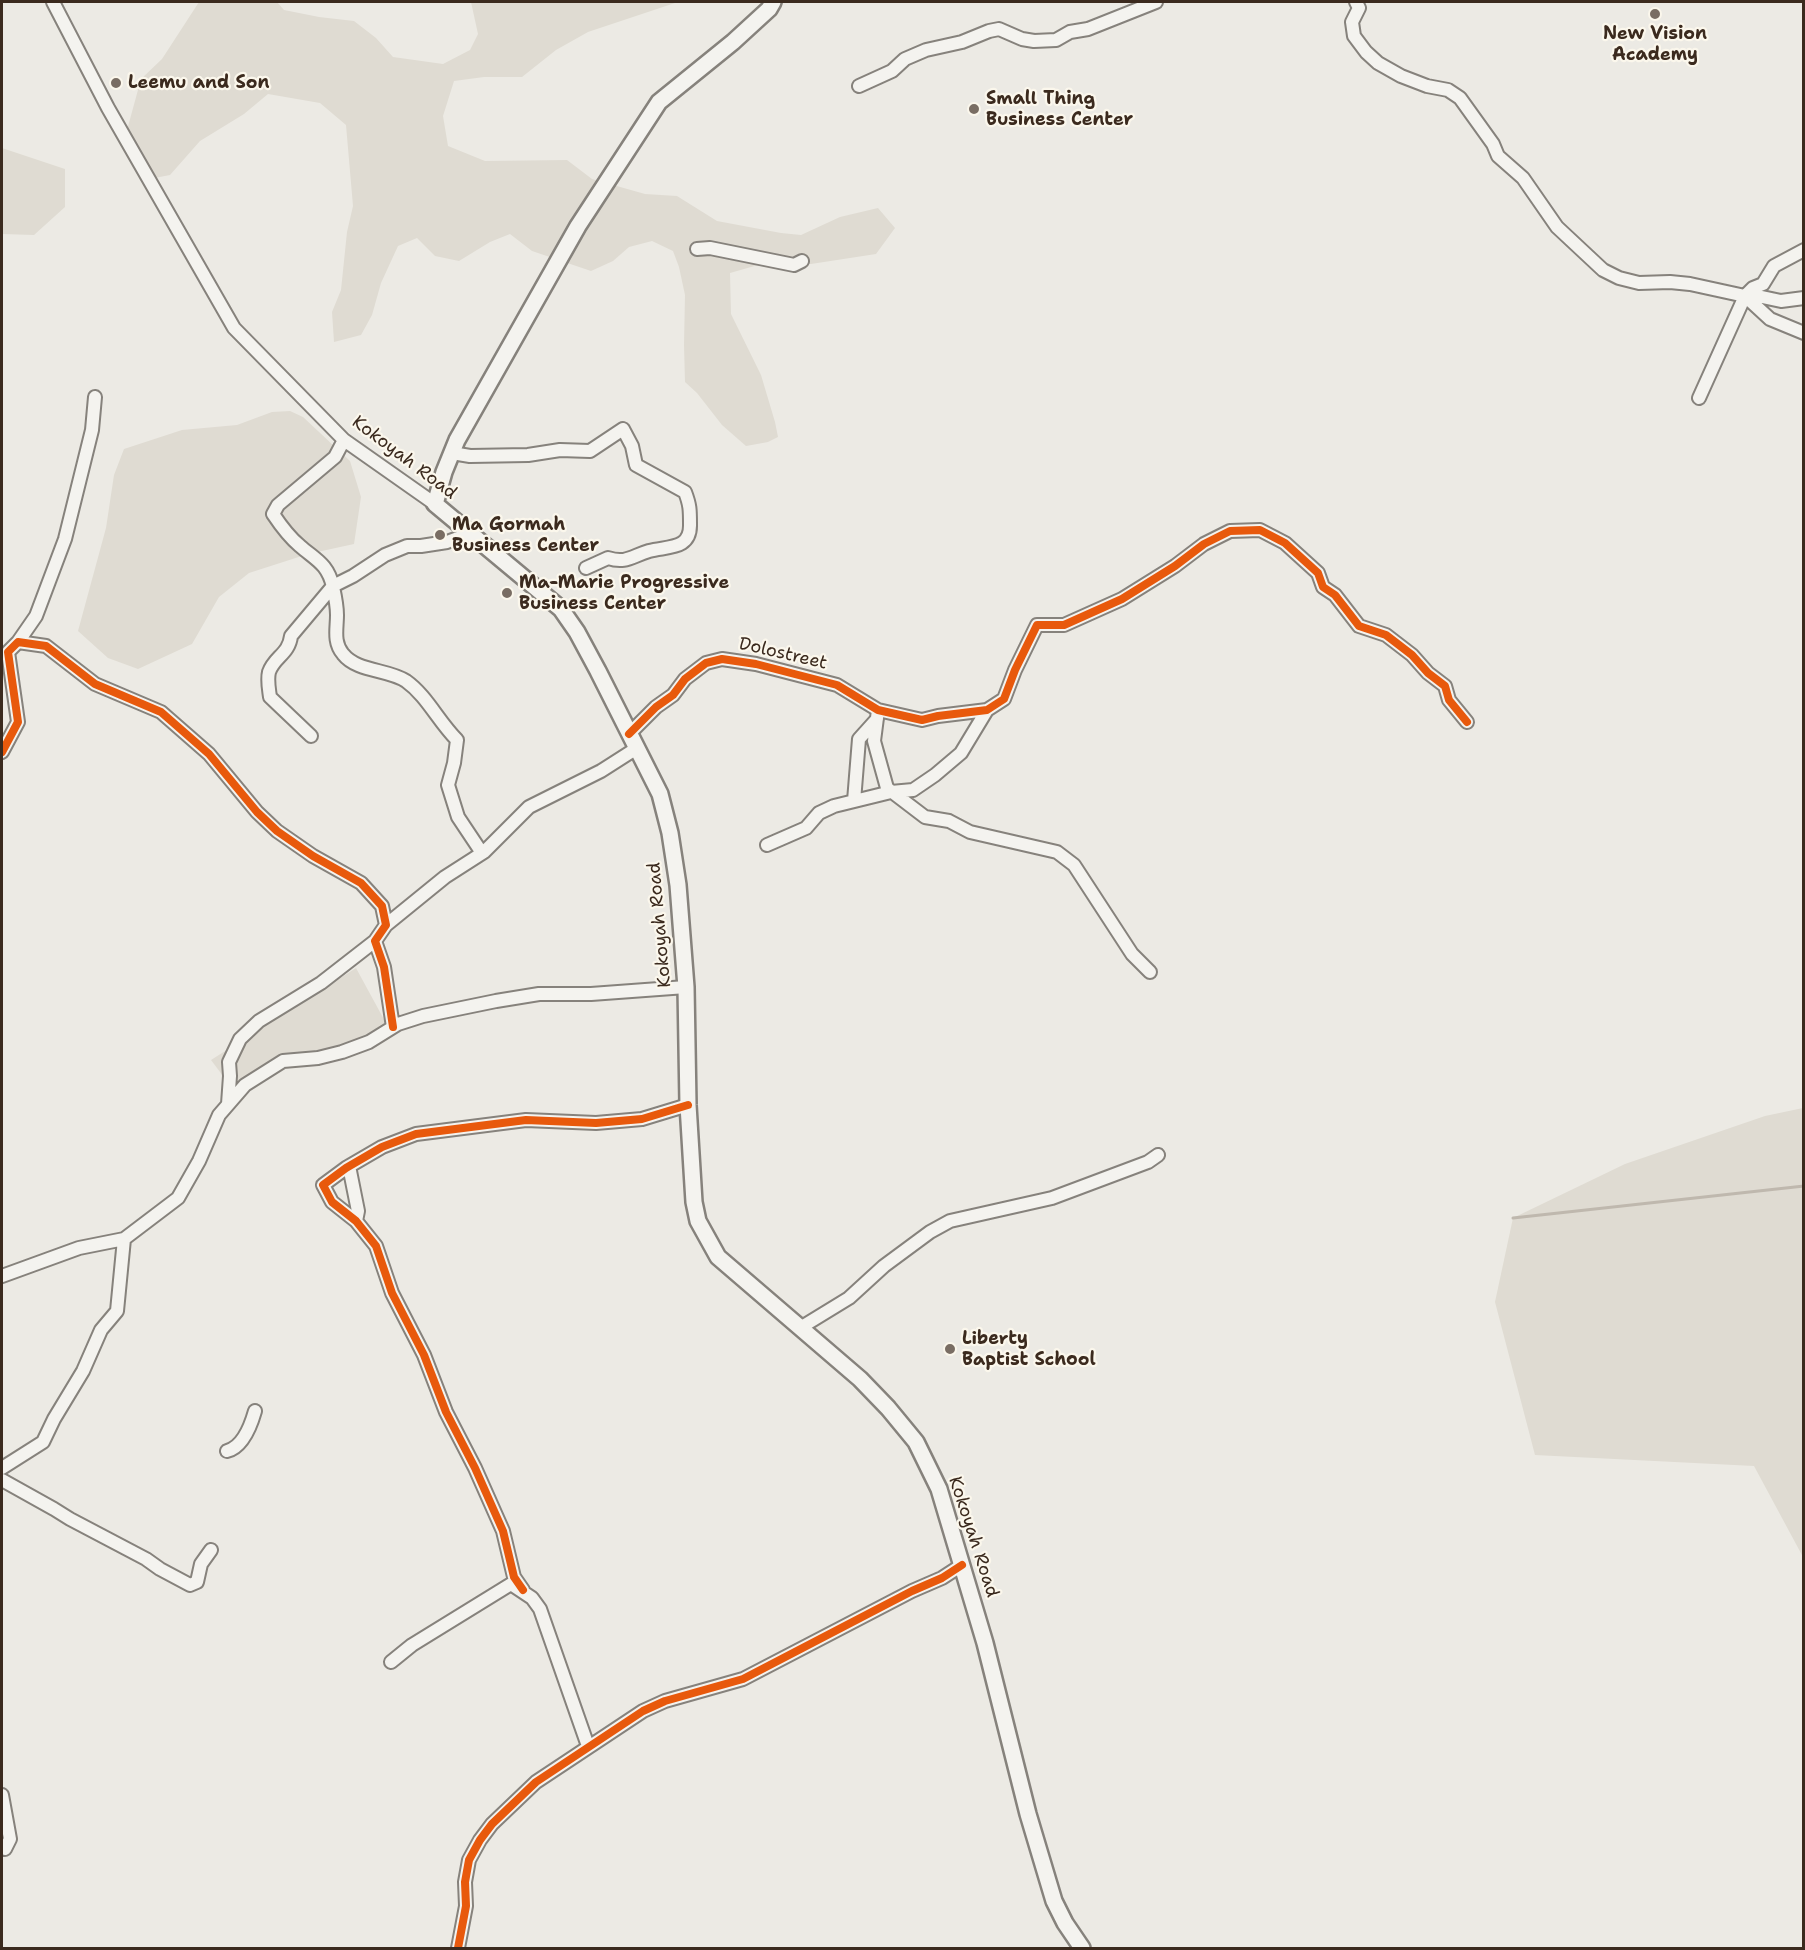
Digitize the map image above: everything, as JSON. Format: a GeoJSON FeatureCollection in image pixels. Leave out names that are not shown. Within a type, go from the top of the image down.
{"type":"FeatureCollection","features":[{"type":"Feature","properties":{"kind":"main road"},"geometry":{"type":"LineString","coordinates":[[435,504],[452,453],[463,430],[578,226],[659,102],[734,42],[769,9],[773,2]]}},
{"type":"Feature","properties":{"kind":"main road","name":"Kokoyah Road"},"geometry":{"type":"LineString","coordinates":[[435,504],[561,609],[582,642],[660,794],[670,833],[678,885],[686,987],[688,1105],[694,1202],[698,1221],[718,1257],[860,1379],[888,1408],[916,1443],[939,1489],[962,1565],[985,1643],[1045,1873],[1058,1912],[1082,1948]]}},
{"type":"Feature","properties":{"kind":"street","name":"Kokoyah Road"},"geometry":{"type":"LineString","coordinates":[[53,2],[108,108],[234,328],[344,440],[435,504]]}},
{"type":"Feature","properties":{"kind":"street"},"geometry":{"type":"LineString","coordinates":[[859,86],[892,71],[905,59],[926,50],[962,42],[989,31],[999,29],[1022,39],[1034,41],[1056,40],[1070,32],[1088,29],[1156,2]]}},
{"type":"Feature","properties":{"kind":"street"},"geometry":{"type":"LineString","coordinates":[[1356,2],[1359,8],[1352,22],[1354,36],[1366,52],[1378,63],[1401,76],[1427,86],[1449,90],[1460,98],[1493,144],[1498,156],[1522,178],[1557,227],[1603,270],[1619,278],[1639,283],[1690,284],[1781,301],[1803,298]]}},
{"type":"Feature","properties":{"kind":"street"},"geometry":{"type":"LineString","coordinates":[[697,249],[710,248],[794,265],[802,261]]}},
{"type":"Feature","properties":{"kind":"street"},"geometry":{"type":"LineString","coordinates":[[1699,398],[1746,295],[1753,288],[1763,284],[1774,266],[1803,250]]}},
{"type":"Feature","properties":{"kind":"street"},"geometry":{"type":"LineString","coordinates":[[1746,295],[1770,319],[1803,333]]}},
{"type":"Feature","properties":{"kind":"street"},"geometry":{"type":"LineString","coordinates":[[2,752],[18,722],[8,652],[36,616],[65,539],[93,430],[95,397]]}},
{"type":"Feature","properties":{"kind":"street"},"geometry":{"type":"LineString","coordinates":[[452,453],[470,456],[528,455],[560,450],[590,451],[623,429],[632,446],[636,465],[685,492],[691,507],[691,531],[689,537],[680,545],[648,552],[620,562],[608,558],[586,568]]}},
{"type":"Feature","properties":{"kind":"street"},"geometry":{"type":"LineString","coordinates":[[344,440],[334,457],[278,506],[273,514],[299,546],[322,563],[333,586],[337,615],[335,632],[338,648],[345,657],[357,664],[403,679],[422,693],[445,728],[457,740],[448,784],[458,817],[482,853]]}},
{"type":"Feature","properties":{"kind":"street"},"geometry":{"type":"LineString","coordinates":[[767,845],[806,828],[819,813],[854,801],[891,792],[913,790],[961,753],[987,710],[1004,699],[1037,625],[1064,625],[1122,599],[1175,566],[1204,544],[1230,531],[1260,530],[1285,543],[1318,573],[1323,587],[1335,596],[1359,626],[1386,635],[1412,655],[1445,686],[1449,700],[1467,722]]}},
{"type":"Feature","properties":{"kind":"street"},"geometry":{"type":"LineString","coordinates":[[311,736],[270,697],[269,672],[290,646],[291,636],[333,586],[385,555],[407,546],[447,542],[471,533]]}},
{"type":"Feature","properties":{"kind":"street"},"geometry":{"type":"LineString","coordinates":[[18,642],[46,646],[95,684],[161,712],[209,754],[257,812],[277,831],[313,856],[361,883],[382,906],[386,925]]}},
{"type":"Feature","properties":{"kind":"street","name":"Dolostreet"},"geometry":{"type":"LineString","coordinates":[[228,1104],[229,1062],[240,1039],[259,1021],[321,983],[375,941],[386,925],[445,877],[482,853],[529,807],[601,771],[633,741],[656,707],[673,694],[685,679],[706,663],[722,659],[756,664],[837,685],[878,715],[922,720],[987,710]]}},
{"type":"Feature","properties":{"kind":"street"},"geometry":{"type":"LineString","coordinates":[[878,715],[874,741],[887,788],[891,792],[925,817],[949,821],[970,832],[1056,852],[1074,865],[1132,954],[1150,972]]}},
{"type":"Feature","properties":{"kind":"street"},"geometry":{"type":"LineString","coordinates":[[854,801],[859,739],[878,715]]}},
{"type":"Feature","properties":{"kind":"street"},"geometry":{"type":"LineString","coordinates":[[375,941],[384,967],[393,1027]]}},
{"type":"Feature","properties":{"kind":"street"},"geometry":{"type":"LineString","coordinates":[[2,1276],[79,1248],[124,1239],[178,1198],[219,1114],[245,1084],[283,1061],[318,1058],[342,1052],[369,1042],[393,1027],[423,1016],[496,1001],[539,994],[591,994],[686,987]]}},
{"type":"Feature","properties":{"kind":"street"},"geometry":{"type":"LineString","coordinates":[[588,1746],[540,1609],[514,1577],[503,1531],[475,1468],[446,1412],[424,1355],[392,1293],[376,1246],[356,1221],[332,1202],[323,1185],[349,1166],[382,1147],[416,1134],[526,1120],[596,1123],[642,1119],[688,1105]]}},
{"type":"Feature","properties":{"kind":"street"},"geometry":{"type":"LineString","coordinates":[[800,1328],[849,1298],[884,1266],[930,1232],[950,1221],[1052,1198],[1148,1162],[1158,1155]]}},
{"type":"Feature","properties":{"kind":"street"},"geometry":{"type":"LineString","coordinates":[[349,1166],[358,1210],[356,1221]]}},
{"type":"Feature","properties":{"kind":"street"},"geometry":{"type":"LineString","coordinates":[[2,1468],[43,1442],[54,1419],[84,1371],[101,1330],[117,1311],[124,1239]]}},
{"type":"Feature","properties":{"kind":"street"},"geometry":{"type":"LineString","coordinates":[[227,1451],[232,1449],[251,1427],[255,1411]]}},
{"type":"Feature","properties":{"kind":"street"},"geometry":{"type":"LineString","coordinates":[[2,1480],[190,1585],[197,1582],[201,1564],[211,1550]]}},
{"type":"Feature","properties":{"kind":"street"},"geometry":{"type":"LineString","coordinates":[[458,1948],[466,1906],[465,1882],[469,1860],[492,1824],[536,1782],[643,1711],[664,1701],[743,1679],[912,1591],[942,1578],[962,1565]]}},
{"type":"Feature","properties":{"kind":"street"},"geometry":{"type":"LineString","coordinates":[[391,1662],[412,1645],[511,1584],[523,1590]]}},
{"type":"Feature","properties":{"kind":"street"},"geometry":{"type":"LineString","coordinates":[[2,1796],[10,1839],[5,1849]]}},
{"type":"Feature","properties":{"kind":"shaded area"},"geometry":{"type":"Polygon","coordinates":[[[199,2],[277,2],[284,10],[354,21],[376,38],[393,57],[443,64],[470,50],[478,34],[471,2],[678,2],[588,32],[556,50],[522,77],[484,77],[454,81],[443,116],[448,146],[485,161],[567,160],[592,179],[645,194],[677,196],[717,221],[781,233],[801,235],[840,217],[878,208],[895,228],[876,254],[811,264],[765,263],[730,273],[731,314],[761,375],[775,422],[778,437],[768,442],[746,446],[722,425],[697,393],[685,382],[685,295],[679,267],[673,251],[652,241],[629,247],[613,261],[591,271],[532,251],[510,234],[490,242],[459,261],[435,256],[417,238],[398,246],[381,283],[372,315],[361,335],[334,342],[332,312],[341,290],[347,232],[353,206],[346,125],[320,103],[268,94],[244,114],[200,141],[170,175],[144,180],[124,141],[141,79],[162,59],[199,2]]]}},
{"type":"Feature","properties":{"kind":"shaded area"},"geometry":{"type":"Polygon","coordinates":[[[2,148],[65,169],[65,207],[34,235],[2,234],[2,148]]]}},
{"type":"Feature","properties":{"kind":"shaded area"},"geometry":{"type":"Polygon","coordinates":[[[290,411],[303,417],[350,461],[361,497],[354,544],[308,554],[249,573],[219,597],[192,644],[138,669],[108,658],[78,631],[106,528],[114,475],[124,449],[182,430],[237,425],[272,412],[290,411]]]}},
{"type":"Feature","properties":{"kind":"shaded area"},"geometry":{"type":"Polygon","coordinates":[[[356,968],[387,1025],[324,1059],[278,1060],[235,1092],[211,1060],[356,968]]]}},
{"type":"Feature","properties":{"kind":"shaded area"},"geometry":{"type":"Polygon","coordinates":[[[1804,1108],[1803,1557],[1754,1466],[1535,1455],[1495,1302],[1513,1218],[1625,1164],[1765,1116],[1804,1108]]]}},
{"type":"Feature","properties":{"kind":"waterway"},"geometry":{"type":"LineString","coordinates":[[1513,1218],[1804,1186]]}},
{"type":"Feature","properties":{"kind":"cycle path"},"geometry":{"type":"LineString","coordinates":[[629,734],[656,707],[673,695],[685,679],[706,663],[722,659],[756,664],[837,685],[878,710],[922,720],[987,710],[1004,699],[1037,625],[1064,625],[1122,599],[1175,566],[1204,544],[1230,531],[1260,530],[1285,543],[1318,573],[1323,587],[1335,595],[1359,626],[1386,635],[1412,655],[1428,673],[1445,686],[1449,700],[1467,722]]}},
{"type":"Feature","properties":{"kind":"cycle path"},"geometry":{"type":"LineString","coordinates":[[2,752],[18,722],[8,652],[18,642],[46,646],[95,684],[161,712],[209,754],[257,812],[277,831],[313,856],[361,883],[382,906],[386,925],[375,941],[384,967],[393,1027]]}},
{"type":"Feature","properties":{"kind":"cycle path"},"geometry":{"type":"LineString","coordinates":[[523,1590],[514,1577],[503,1531],[475,1468],[446,1412],[424,1355],[392,1293],[376,1246],[356,1221],[332,1202],[323,1185],[346,1168],[382,1147],[416,1134],[526,1120],[596,1123],[642,1119],[688,1105]]}},
{"type":"Feature","properties":{"kind":"cycle path"},"geometry":{"type":"LineString","coordinates":[[458,1948],[466,1906],[465,1882],[469,1860],[492,1824],[536,1782],[643,1711],[665,1701],[743,1679],[912,1591],[942,1578],[962,1565]]}},
{"type":"Feature","properties":{"kind":"place","name":"New Vision Academy"},"geometry":{"type":"Point","coordinates":[1655,14]}},
{"type":"Feature","properties":{"kind":"place","name":"Leemu and Son"},"geometry":{"type":"Point","coordinates":[116,83]}},
{"type":"Feature","properties":{"kind":"place","name":"Small Thing Business Center"},"geometry":{"type":"Point","coordinates":[974,109]}},
{"type":"Feature","properties":{"kind":"place","name":"Ma Gormah Business Center"},"geometry":{"type":"Point","coordinates":[440,535]}},
{"type":"Feature","properties":{"kind":"place","name":"Ma-Marie Progressive Business Center"},"geometry":{"type":"Point","coordinates":[507,593]}},
{"type":"Feature","properties":{"kind":"place","name":"Liberty Baptist School"},"geometry":{"type":"Point","coordinates":[950,1349]}}]}
